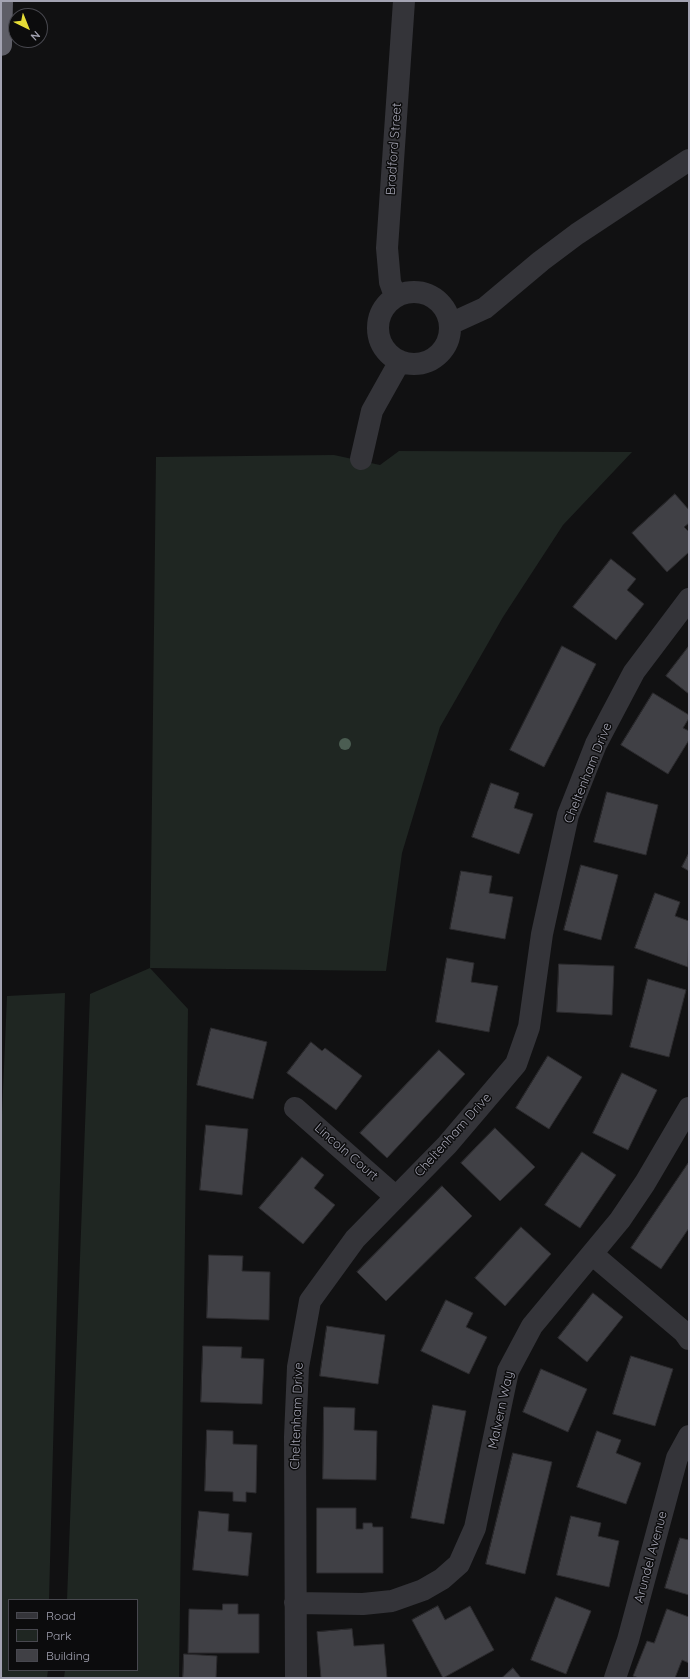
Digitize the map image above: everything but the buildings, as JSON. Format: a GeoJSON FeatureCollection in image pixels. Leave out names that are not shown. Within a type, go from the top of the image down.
{"type":"FeatureCollection","features":[{"type":"Feature","properties":{"kind":"highway"},"geometry":{"type":"LineString","coordinates":[[1,45],[2,1]]}},
{"type":"Feature","properties":{"kind":"street","name":"Bradford Street"},"geometry":{"type":"LineString","coordinates":[[396,296],[390,282],[386,248],[404,1]]}},
{"type":"Feature","properties":{"kind":"street"},"geometry":{"type":"LineString","coordinates":[[450,324],[485,308],[541,261],[577,234],[689,160]]}},
{"type":"Feature","properties":{"kind":"street"},"geometry":{"type":"LineString","coordinates":[[413,291],[427,294],[438,300],[446,311],[450,324],[449,336],[445,348],[436,357],[425,362],[412,364],[400,361],[388,353],[381,341],[378,327],[381,314],[389,302],[396,296],[413,291]]}},
{"type":"Feature","properties":{"kind":"street"},"geometry":{"type":"LineString","coordinates":[[361,459],[372,411],[400,361]]}},
{"type":"Feature","properties":{"kind":"street","name":"Cheltenham Drive"},"geometry":{"type":"LineString","coordinates":[[296,1678],[295,1437],[298,1367],[310,1301],[355,1239],[447,1144],[516,1064],[529,1027],[542,934],[568,815],[596,744],[634,672],[689,599]]}},
{"type":"Feature","properties":{"kind":"street","name":"Lincoln Court"},"geometry":{"type":"LineString","coordinates":[[295,1108],[396,1197]]}},
{"type":"Feature","properties":{"kind":"street","name":"Malvern Way"},"geometry":{"type":"LineString","coordinates":[[295,1603],[364,1604],[392,1601],[424,1590],[442,1579],[459,1564],[475,1528],[508,1371],[532,1326],[625,1214],[689,1108]]}},
{"type":"Feature","properties":{"kind":"street"},"geometry":{"type":"LineString","coordinates":[[592,1254],[684,1332],[689,1339]]}},
{"type":"Feature","properties":{"kind":"street","name":"Arundel Avenue"},"geometry":{"type":"LineString","coordinates":[[615,1678],[628,1640],[677,1458],[689,1436]]}},
{"type":"Feature","properties":{"kind":"green space"},"geometry":{"type":"Polygon","coordinates":[[[399,451],[632,452],[563,525],[503,617],[440,727],[402,853],[386,971],[150,968],[156,457],[334,455],[380,465],[399,451]]]}},
{"type":"Feature","properties":{"kind":"green space"},"geometry":{"type":"Polygon","coordinates":[[[150,968],[188,1009],[179,1678],[64,1678],[65,1671],[138,1671],[138,1599],[67,1599],[90,994],[150,968]]]}},
{"type":"Feature","properties":{"kind":"green space"},"geometry":{"type":"Polygon","coordinates":[[[65,993],[49,1599],[8,1599],[8,1671],[48,1671],[47,1678],[1,1678],[1,1138],[7,996],[65,993]]]}}]}
